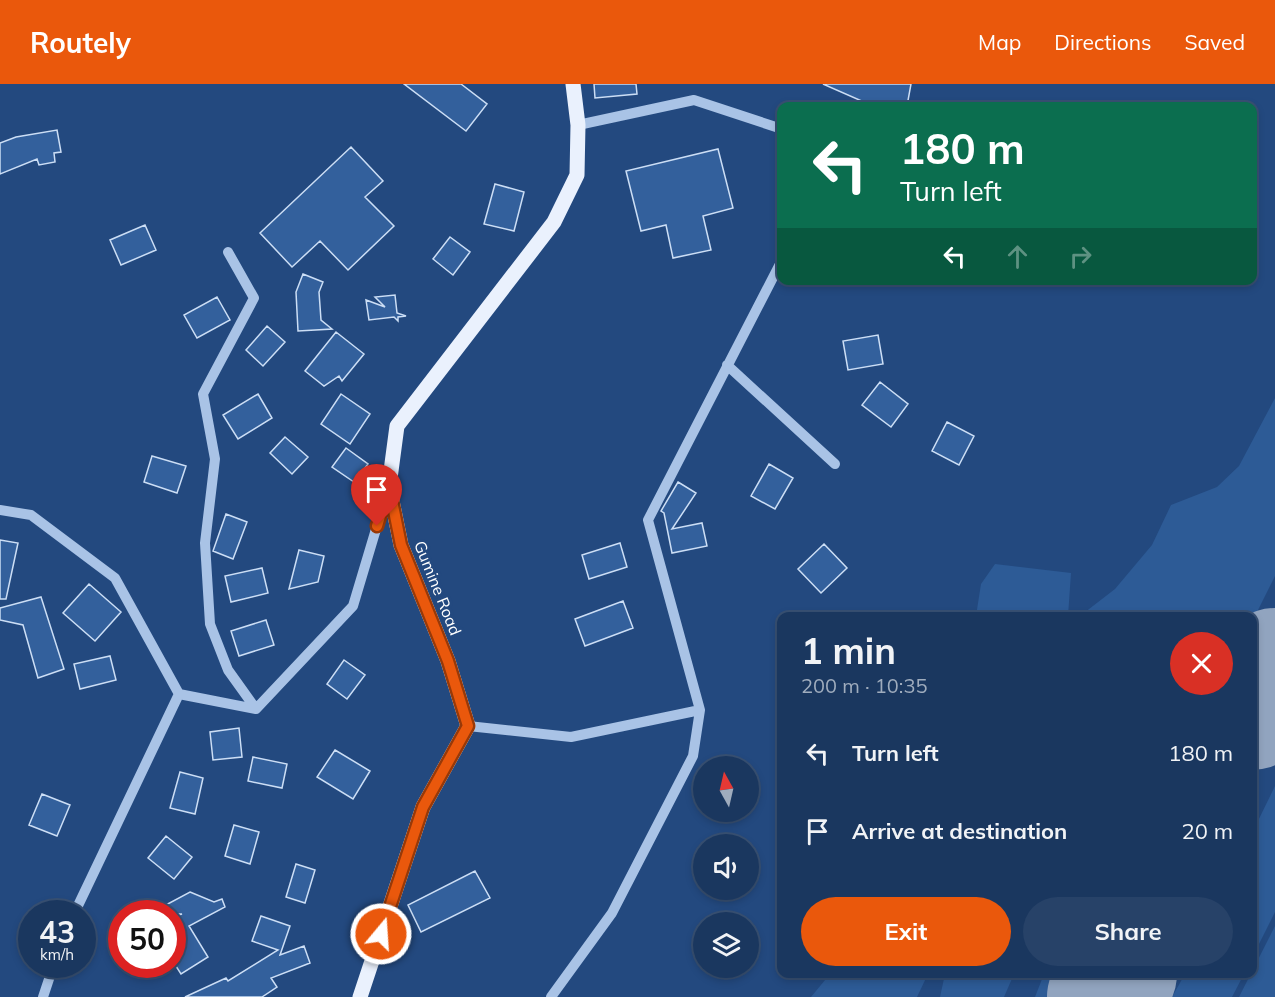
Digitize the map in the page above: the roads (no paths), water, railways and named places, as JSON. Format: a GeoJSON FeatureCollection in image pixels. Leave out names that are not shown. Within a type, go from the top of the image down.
{"type":"FeatureCollection","features":[{"type":"Feature","properties":{"kind":"main road","name":"Gumine Road"},"geometry":{"type":"LineString","coordinates":[[468,726],[448,661],[401,545],[389,486],[397,426],[554,222],[577,175],[578,125],[573,84]]}},
{"type":"Feature","properties":{"kind":"main road"},"geometry":{"type":"LineString","coordinates":[[360,997],[423,807],[468,726]]}},
{"type":"Feature","properties":{"kind":"street"},"geometry":{"type":"LineString","coordinates":[[578,125],[694,100],[777,127]]}},
{"type":"Feature","properties":{"kind":"street"},"geometry":{"type":"LineString","coordinates":[[228,252],[254,298],[203,394],[215,459],[205,543],[210,624],[228,670],[256,709]]}},
{"type":"Feature","properties":{"kind":"street"},"geometry":{"type":"LineString","coordinates":[[551,997],[612,913],[693,756],[700,710],[648,520],[777,270]]}},
{"type":"Feature","properties":{"kind":"street"},"geometry":{"type":"LineString","coordinates":[[727,365],[835,464]]}},
{"type":"Feature","properties":{"kind":"street"},"geometry":{"type":"LineString","coordinates":[[256,709],[353,606],[389,486]]}},
{"type":"Feature","properties":{"kind":"street"},"geometry":{"type":"LineString","coordinates":[[0,510],[31,515],[115,578],[179,694]]}},
{"type":"Feature","properties":{"kind":"street"},"geometry":{"type":"LineString","coordinates":[[179,694],[256,709]]}},
{"type":"Feature","properties":{"kind":"street"},"geometry":{"type":"LineString","coordinates":[[81,900],[179,694]]}},
{"type":"Feature","properties":{"kind":"street"},"geometry":{"type":"LineString","coordinates":[[468,726],[571,737],[700,710]]}},
{"type":"Feature","properties":{"kind":"street"},"geometry":{"type":"LineString","coordinates":[[43,997],[49,978]]}}]}
